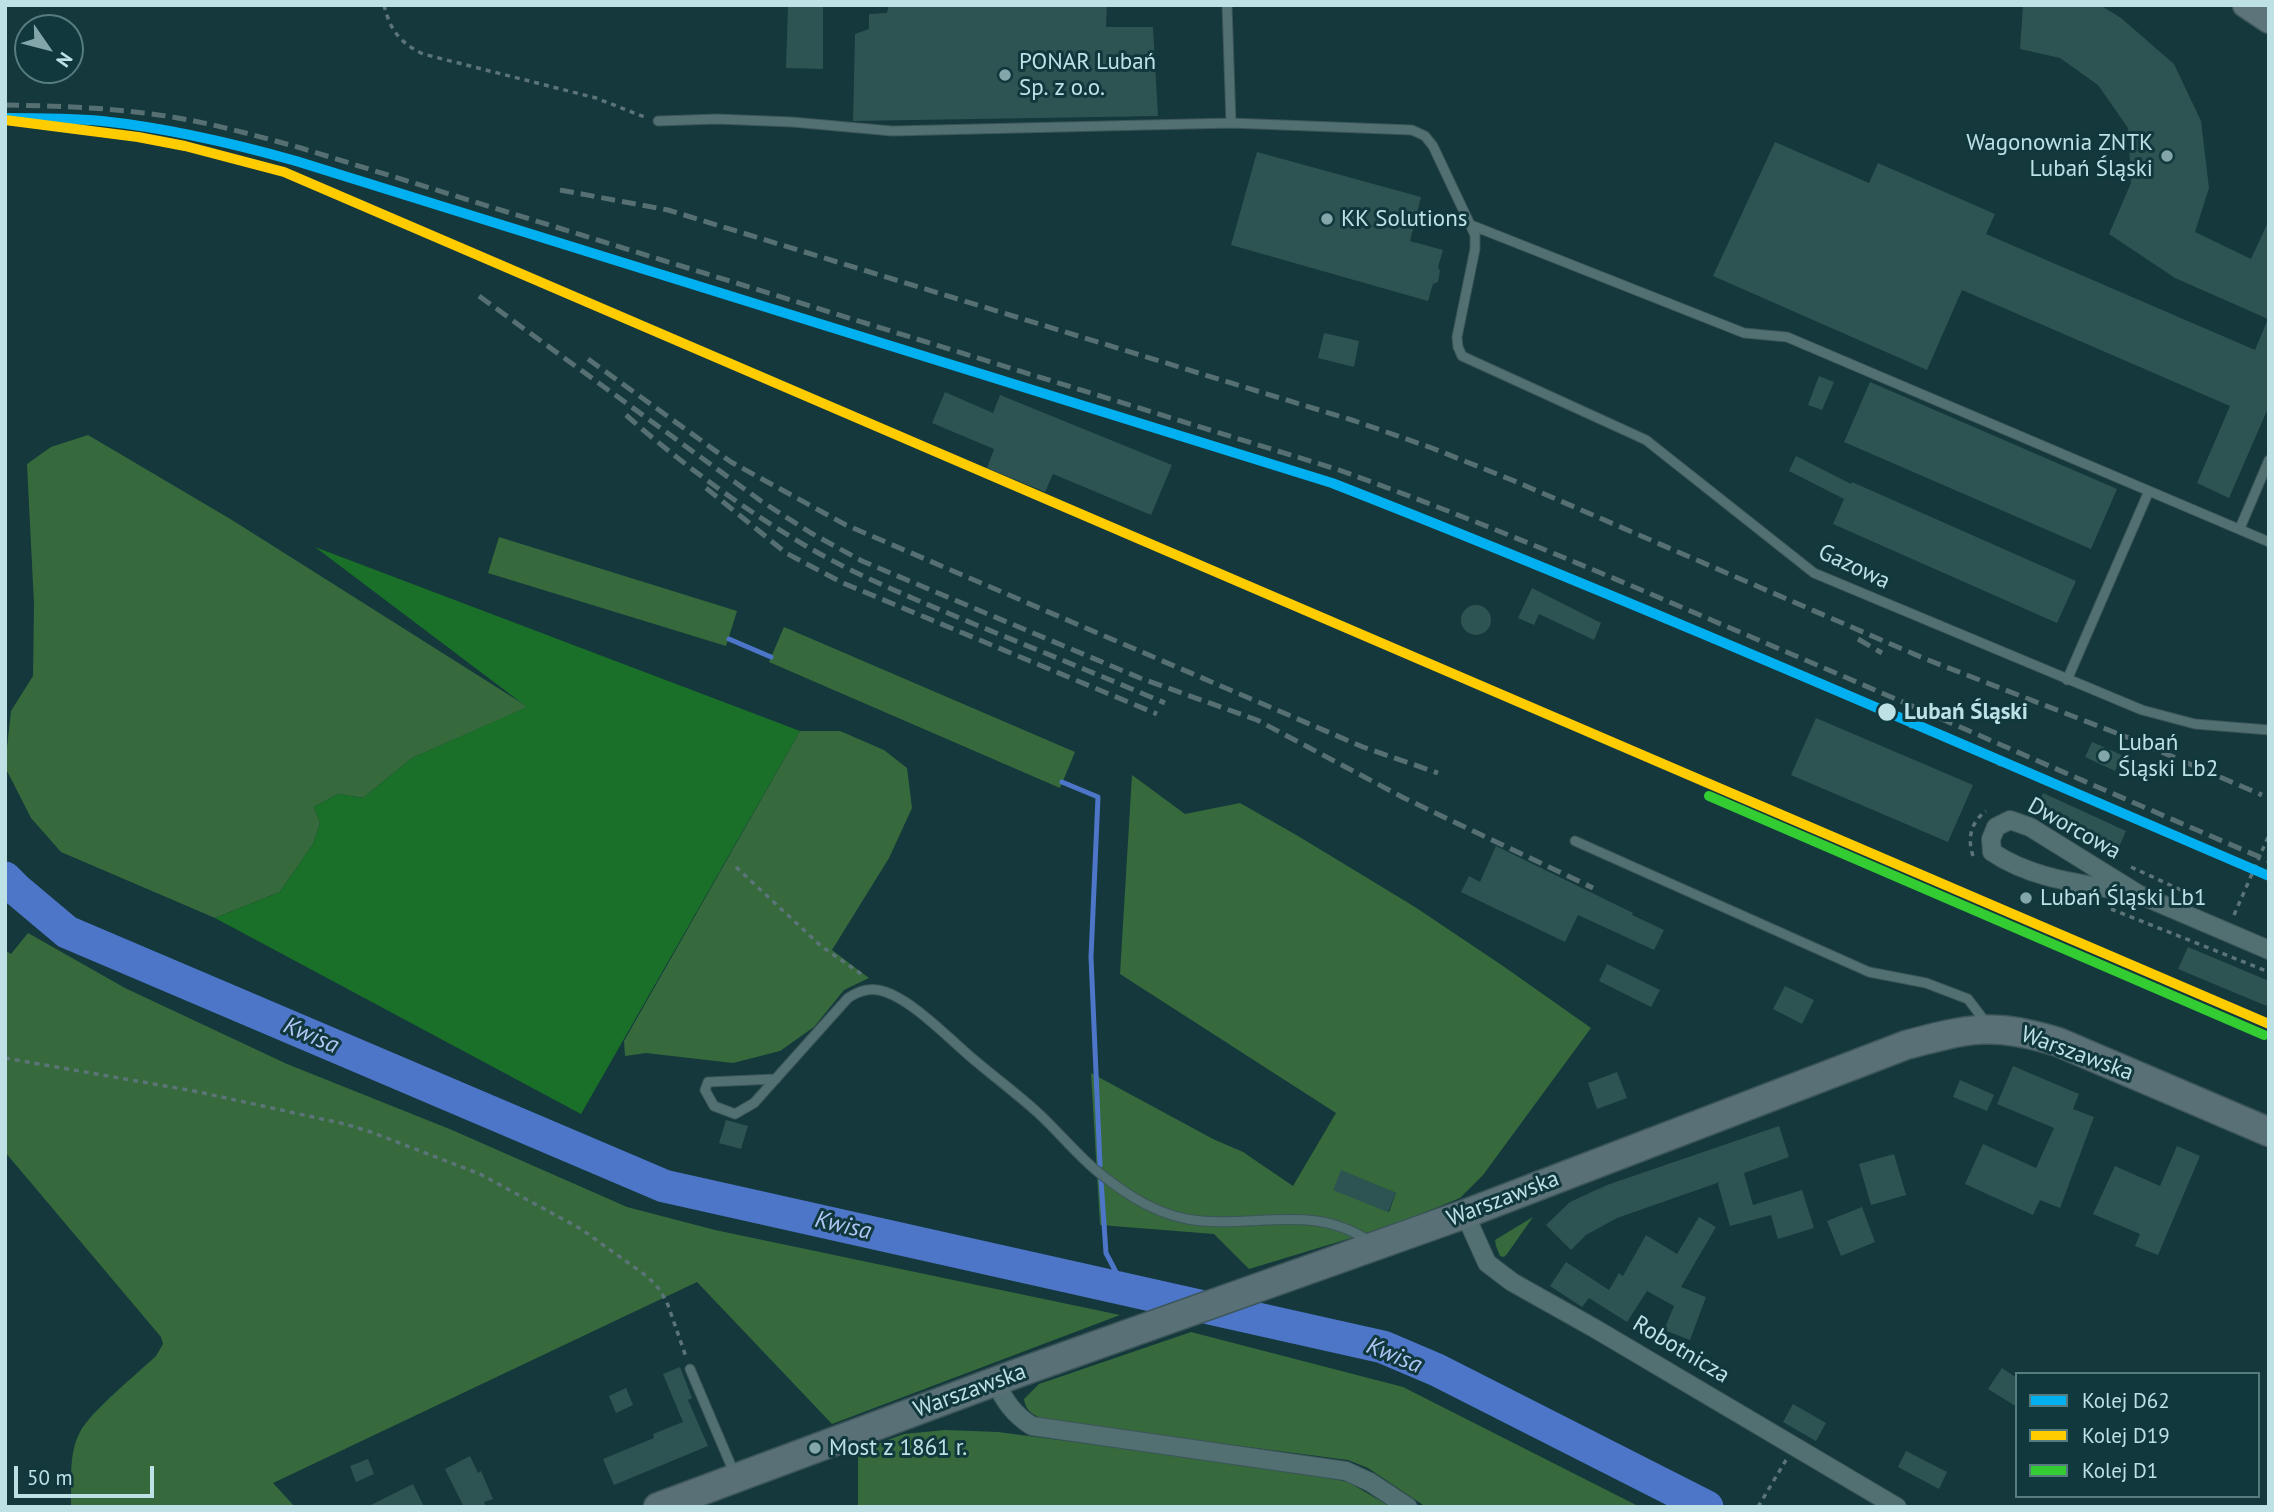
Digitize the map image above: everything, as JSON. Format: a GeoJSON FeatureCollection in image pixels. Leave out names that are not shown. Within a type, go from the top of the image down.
{"type":"FeatureCollection","features":[{"type":"Feature","properties":{"kind":"main road"},"geometry":{"type":"LineString","coordinates":[[2245,5],[2269,21]]}},
{"type":"Feature","properties":{"kind":"main road","name":"Warszawska"},"geometry":{"type":"LineString","coordinates":[[657,1507],[688,1501],[736,1476],[1465,1214],[1906,1045],[1962,1030],[1990,1028],[2025,1032],[2058,1042],[2269,1132]]}},
{"type":"Feature","properties":{"kind":"street","name":"Dworcowa"},"geometry":{"type":"LineString","coordinates":[[2138,894],[2047,878],[2010,864],[1992,852],[1991,839],[1996,827],[2010,820],[2030,827],[2138,894],[2269,950]]}},
{"type":"Feature","properties":{"kind":"street","name":"Robotnicza"},"geometry":{"type":"LineString","coordinates":[[1465,1214],[1487,1263],[1512,1282],[1897,1507]]}},
{"type":"Feature","properties":{"kind":"street"},"geometry":{"type":"LineString","coordinates":[[1006,1377],[1009,1408],[1032,1426],[1346,1471],[1370,1482],[1408,1507]]}},
{"type":"Feature","properties":{"kind":"lane"},"geometry":{"type":"LineString","coordinates":[[1227,5],[1231,123]]}},
{"type":"Feature","properties":{"kind":"lane"},"geometry":{"type":"LineString","coordinates":[[658,121],[717,119],[792,122],[891,131],[1231,123],[1419,132],[1433,146],[1471,225],[1744,332],[1787,337],[2269,542]]}},
{"type":"Feature","properties":{"kind":"lane","name":"Gazowa"},"geometry":{"type":"LineString","coordinates":[[1471,225],[1475,249],[1457,337],[1462,356],[1646,440],[1814,573],[2142,710],[2195,724],[2269,730]]}},
{"type":"Feature","properties":{"kind":"lane"},"geometry":{"type":"LineString","coordinates":[[2240,528],[2269,460]]}},
{"type":"Feature","properties":{"kind":"lane"},"geometry":{"type":"LineString","coordinates":[[2067,680],[2149,491]]}},
{"type":"Feature","properties":{"kind":"lane"},"geometry":{"type":"LineString","coordinates":[[1575,841],[1869,972],[1926,983],[1968,999],[1990,1028]]}},
{"type":"Feature","properties":{"kind":"lane"},"geometry":{"type":"LineString","coordinates":[[776,1079],[708,1082],[705,1090],[714,1106],[735,1114],[754,1103],[776,1079],[848,998],[867,989],[889,994],[932,1022],[1038,1112],[1093,1168],[1144,1204],[1165,1213],[1202,1222],[1281,1218],[1316,1220],[1352,1230],[1370,1248]]}},
{"type":"Feature","properties":{"kind":"lane"},"geometry":{"type":"LineString","coordinates":[[690,1369],[736,1476]]}},
{"type":"Feature","properties":{"kind":"path"},"geometry":{"type":"LineString","coordinates":[[384,5],[393,31],[410,47],[423,54],[596,98],[658,121]]}},
{"type":"Feature","properties":{"kind":"path"},"geometry":{"type":"LineString","coordinates":[[1910,728],[1914,719]]}},
{"type":"Feature","properties":{"kind":"path"},"geometry":{"type":"LineString","coordinates":[[1999,766],[2002,757]]}},
{"type":"Feature","properties":{"kind":"path"},"geometry":{"type":"LineString","coordinates":[[1782,820],[1785,811]]}},
{"type":"Feature","properties":{"kind":"path"},"geometry":{"type":"LineString","coordinates":[[2234,915],[2269,835]]}},
{"type":"Feature","properties":{"kind":"path"},"geometry":{"type":"LineString","coordinates":[[1858,852],[1861,844]]}},
{"type":"Feature","properties":{"kind":"path"},"geometry":{"type":"LineString","coordinates":[[736,867],[821,946],[889,994]]}},
{"type":"Feature","properties":{"kind":"path"},"geometry":{"type":"LineString","coordinates":[[1916,877],[1919,870]]}},
{"type":"Feature","properties":{"kind":"path"},"geometry":{"type":"LineString","coordinates":[[5,1058],[194,1091],[345,1124],[480,1174],[581,1229],[648,1278],[660,1290],[668,1304],[690,1369]]}},
{"type":"Feature","properties":{"kind":"path"},"geometry":{"type":"LineString","coordinates":[[1759,1507],[1795,1446]]}},
{"type":"Feature","properties":{"kind":"green space"},"geometry":{"type":"Polygon","coordinates":[[[88,435],[232,520],[528,707],[412,758],[363,798],[338,794],[314,807],[320,823],[313,844],[280,892],[215,918],[61,852],[31,818],[5,767],[11,711],[33,676],[34,604],[27,464],[51,447],[88,435]]]}},
{"type":"Feature","properties":{"kind":"green space"},"geometry":{"type":"Polygon","coordinates":[[[499,537],[737,611],[726,646],[488,573],[499,537]]]}},
{"type":"Feature","properties":{"kind":"green space"},"geometry":{"type":"Polygon","coordinates":[[[315,547],[800,731],[581,1114],[215,918],[280,892],[313,844],[320,823],[314,807],[338,794],[363,798],[412,758],[527,707],[315,547]]]}},
{"type":"Feature","properties":{"kind":"green space"},"geometry":{"type":"Polygon","coordinates":[[[784,627],[1075,752],[1060,788],[769,662],[784,627]]]}},
{"type":"Feature","properties":{"kind":"green space"},"geometry":{"type":"Polygon","coordinates":[[[800,731],[840,731],[884,750],[907,768],[912,808],[889,858],[832,950],[869,978],[844,990],[814,1027],[780,1051],[733,1063],[646,1053],[625,1056],[624,1041],[800,731]]]}},
{"type":"Feature","properties":{"kind":"green space"},"geometry":{"type":"Polygon","coordinates":[[[1132,775],[1185,814],[1240,803],[1415,907],[1591,1028],[1483,1175],[1460,1198],[1394,1225],[1249,1269],[1214,1234],[1100,1225],[1091,1073],[1213,1139],[1243,1152],[1293,1186],[1336,1113],[1120,974],[1132,775]],[[1342,1171],[1334,1190],[1389,1212],[1396,1193],[1342,1171]]]}},
{"type":"Feature","properties":{"kind":"green space"},"geometry":{"type":"Polygon","coordinates":[[[28,933],[125,988],[287,1064],[452,1130],[627,1207],[715,1230],[1120,1315],[832,1424],[697,1282],[273,1483],[295,1507],[71,1507],[72,1459],[80,1432],[104,1404],[156,1356],[163,1344],[161,1337],[5,1152],[5,950],[11,954],[28,933]]]}},
{"type":"Feature","properties":{"kind":"green space"},"geometry":{"type":"Polygon","coordinates":[[[1533,1217],[1507,1254],[1500,1256],[1495,1240],[1533,1217]]]}},
{"type":"Feature","properties":{"kind":"green space"},"geometry":{"type":"Polygon","coordinates":[[[1191,1332],[1403,1387],[1640,1507],[1426,1507],[1368,1468],[1348,1460],[1048,1421],[1032,1413],[1025,1404],[1024,1399],[1039,1384],[1191,1332]]]}},
{"type":"Feature","properties":{"kind":"green space"},"geometry":{"type":"Polygon","coordinates":[[[945,1430],[998,1432],[1288,1470],[1348,1482],[1391,1507],[858,1507],[858,1451],[904,1434],[945,1430]]]}},
{"type":"Feature","properties":{"kind":"building"},"geometry":{"type":"Polygon","coordinates":[[[788,5],[823,5],[823,69],[786,68],[788,5]]]}},
{"type":"Feature","properties":{"kind":"building","name":"PONAR Lubań Sp. z o.o."},"geometry":{"type":"Polygon","coordinates":[[[889,5],[1107,5],[1106,27],[1153,27],[1158,116],[853,121],[855,34],[869,29],[869,14],[887,13],[889,5]]]}},
{"type":"Feature","properties":{"kind":"building"},"geometry":{"type":"Polygon","coordinates":[[[2023,5],[2100,5],[2121,18],[2174,64],[2201,121],[2209,188],[2195,232],[2251,259],[2269,220],[2269,406],[2229,498],[2197,483],[2230,406],[1962,290],[1927,370],[1713,276],[1775,142],[1869,183],[1878,163],[1995,214],[1986,234],[2255,350],[2268,319],[2175,278],[2109,234],[2131,183],[2128,128],[2098,85],[2060,58],[2020,49],[2023,5]]]}},
{"type":"Feature","properties":{"kind":"building","name":"KK Solutions"},"geometry":{"type":"Polygon","coordinates":[[[1257,152],[1421,197],[1410,241],[1443,250],[1438,267],[1438,282],[1433,284],[1428,301],[1231,245],[1257,152]]]}},
{"type":"Feature","properties":{"kind":"building"},"geometry":{"type":"Polygon","coordinates":[[[1324,333],[1359,341],[1354,367],[1318,358],[1324,333]]]}},
{"type":"Feature","properties":{"kind":"building"},"geometry":{"type":"Polygon","coordinates":[[[1819,376],[1834,382],[1822,410],[1808,405],[1819,376]]]}},
{"type":"Feature","properties":{"kind":"building"},"geometry":{"type":"Polygon","coordinates":[[[1870,382],[2117,489],[2091,549],[1844,442],[1870,382]]]}},
{"type":"Feature","properties":{"kind":"building"},"geometry":{"type":"Polygon","coordinates":[[[945,392],[993,413],[1000,395],[1172,465],[1151,515],[1053,474],[1045,492],[987,468],[994,449],[932,423],[945,392]]]}},
{"type":"Feature","properties":{"kind":"building"},"geometry":{"type":"Polygon","coordinates":[[[1796,456],[1851,484],[1852,482],[2076,581],[2057,623],[1833,524],[1844,499],[1789,471],[1796,456]]]}},
{"type":"Feature","properties":{"kind":"building"},"geometry":{"type":"Polygon","coordinates":[[[1532,588],[1601,623],[1594,640],[1539,614],[1534,625],[1518,618],[1532,588]]]}},
{"type":"Feature","properties":{"kind":"building"},"geometry":{"type":"Polygon","coordinates":[[[1476,605],[1487,609],[1491,620],[1487,631],[1476,635],[1465,631],[1461,620],[1465,609],[1476,605]]]}},
{"type":"Feature","properties":{"kind":"building"},"geometry":{"type":"Polygon","coordinates":[[[1816,718],[1973,785],[1948,842],[1791,775],[1816,718]]]}},
{"type":"Feature","properties":{"kind":"building","name":"Lubań Śląski Lb2"},"geometry":{"type":"Polygon","coordinates":[[[2092,742],[2122,755],[2115,771],[2085,757],[2092,742]]]}},
{"type":"Feature","properties":{"kind":"building"},"geometry":{"type":"Polygon","coordinates":[[[2043,793],[2126,831],[2115,856],[2078,839],[2083,828],[2036,809],[2043,793]]]}},
{"type":"Feature","properties":{"kind":"building"},"geometry":{"type":"Polygon","coordinates":[[[1496,846],[1664,930],[1654,950],[1578,915],[1565,942],[1461,892],[1469,876],[1480,882],[1496,846]]]}},
{"type":"Feature","properties":{"kind":"building"},"geometry":{"type":"Polygon","coordinates":[[[2188,947],[2269,981],[2269,1007],[2178,969],[2188,947]]]}},
{"type":"Feature","properties":{"kind":"building"},"geometry":{"type":"Polygon","coordinates":[[[1607,964],[1660,990],[1651,1007],[1599,981],[1607,964]]]}},
{"type":"Feature","properties":{"kind":"building"},"geometry":{"type":"Polygon","coordinates":[[[1785,986],[1814,1000],[1802,1024],[1773,1009],[1785,986]]]}},
{"type":"Feature","properties":{"kind":"building"},"geometry":{"type":"Polygon","coordinates":[[[2013,1066],[2079,1094],[2073,1109],[2094,1117],[2060,1208],[2040,1200],[2033,1215],[1965,1184],[1983,1144],[2036,1168],[2054,1128],[1997,1104],[2013,1066]]]}},
{"type":"Feature","properties":{"kind":"building"},"geometry":{"type":"Polygon","coordinates":[[[1617,1072],[1627,1098],[1597,1109],[1588,1083],[1617,1072]]]}},
{"type":"Feature","properties":{"kind":"building"},"geometry":{"type":"Polygon","coordinates":[[[1960,1080],[1994,1095],[1987,1111],[1953,1097],[1960,1080]]]}},
{"type":"Feature","properties":{"kind":"building"},"geometry":{"type":"Polygon","coordinates":[[[726,1120],[748,1126],[741,1149],[719,1143],[726,1120]]]}},
{"type":"Feature","properties":{"kind":"building"},"geometry":{"type":"Polygon","coordinates":[[[1779,1126],[1789,1157],[1744,1173],[1753,1205],[1802,1190],[1814,1228],[1778,1239],[1771,1215],[1730,1226],[1718,1184],[1720,1182],[1617,1218],[1586,1235],[1571,1250],[1546,1225],[1570,1202],[1607,1185],[1779,1126]]]}},
{"type":"Feature","properties":{"kind":"building"},"geometry":{"type":"Polygon","coordinates":[[[2177,1146],[2200,1156],[2158,1255],[2135,1246],[2140,1234],[2093,1214],[2115,1166],[2160,1186],[2177,1146]]]}},
{"type":"Feature","properties":{"kind":"building"},"geometry":{"type":"Polygon","coordinates":[[[1894,1154],[1906,1195],[1871,1205],[1859,1164],[1894,1154]]]}},
{"type":"Feature","properties":{"kind":"building"},"geometry":{"type":"Polygon","coordinates":[[[1341,1170],[1396,1193],[1388,1212],[1333,1190],[1341,1170]]]}},
{"type":"Feature","properties":{"kind":"building"},"geometry":{"type":"Polygon","coordinates":[[[1862,1207],[1875,1242],[1841,1256],[1827,1221],[1862,1207]]]}},
{"type":"Feature","properties":{"kind":"building"},"geometry":{"type":"Polygon","coordinates":[[[1699,1217],[1716,1227],[1681,1287],[1706,1297],[1690,1340],[1664,1330],[1674,1306],[1647,1291],[1627,1322],[1589,1298],[1582,1307],[1550,1286],[1566,1262],[1609,1290],[1619,1273],[1623,1276],[1646,1235],[1677,1254],[1699,1217]]]}},
{"type":"Feature","properties":{"kind":"building"},"geometry":{"type":"Polygon","coordinates":[[[680,1367],[692,1398],[688,1400],[708,1446],[614,1485],[603,1459],[654,1438],[653,1434],[683,1422],[663,1374],[680,1367]]]}},
{"type":"Feature","properties":{"kind":"building"},"geometry":{"type":"Polygon","coordinates":[[[2002,1368],[2015,1377],[2015,1406],[1988,1389],[2002,1368]]]}},
{"type":"Feature","properties":{"kind":"building"},"geometry":{"type":"Polygon","coordinates":[[[626,1388],[633,1405],[616,1413],[609,1396],[626,1388]]]}},
{"type":"Feature","properties":{"kind":"building"},"geometry":{"type":"Polygon","coordinates":[[[1793,1404],[1826,1423],[1816,1441],[1783,1422],[1793,1404]]]}},
{"type":"Feature","properties":{"kind":"building"},"geometry":{"type":"Polygon","coordinates":[[[1906,1451],[1947,1472],[1939,1489],[1898,1467],[1906,1451]]]}},
{"type":"Feature","properties":{"kind":"building"},"geometry":{"type":"Polygon","coordinates":[[[470,1456],[478,1473],[481,1471],[493,1499],[484,1502],[486,1507],[464,1507],[445,1469],[470,1456]]]}},
{"type":"Feature","properties":{"kind":"building"},"geometry":{"type":"Polygon","coordinates":[[[368,1459],[374,1474],[356,1482],[350,1466],[368,1459]]]}},
{"type":"Feature","properties":{"kind":"building"},"geometry":{"type":"Polygon","coordinates":[[[413,1484],[424,1507],[367,1507],[413,1484]]]}},
{"type":"Feature","properties":{"kind":"waterway"},"geometry":{"type":"LineString","coordinates":[[729,639],[771,657]]}},
{"type":"Feature","properties":{"kind":"waterway"},"geometry":{"type":"LineString","coordinates":[[1062,782],[1098,797],[1091,957],[1100,1165]]}},
{"type":"Feature","properties":{"kind":"waterway","name":"Kwisa"},"geometry":{"type":"LineString","coordinates":[[5,878],[67,932],[664,1186],[1383,1347],[1437,1370],[1707,1507]]}},
{"type":"Feature","properties":{"kind":"waterway"},"geometry":{"type":"LineString","coordinates":[[1101,1180],[1106,1253],[1126,1291]]}},
{"type":"Feature","properties":{"kind":"railway"},"geometry":{"type":"LineString","coordinates":[[5,105],[92,108],[164,116],[301,148],[1339,470],[1622,582],[2269,861]]}},
{"type":"Feature","properties":{"kind":"railway"},"geometry":{"type":"LineString","coordinates":[[560,190],[668,210],[1355,421],[1432,448],[1923,658],[2129,738],[2262,795]]}},
{"type":"Feature","properties":{"kind":"railway"},"geometry":{"type":"LineString","coordinates":[[479,296],[761,501],[862,561],[1140,678],[1257,720],[1404,798],[1593,888]]}},
{"type":"Feature","properties":{"kind":"railway"},"geometry":{"type":"LineString","coordinates":[[588,359],[731,462],[846,525],[1363,747],[1438,773]]}},
{"type":"Feature","properties":{"kind":"railway"},"geometry":{"type":"LineString","coordinates":[[626,415],[713,485],[826,557],[910,597],[1165,703]]}},
{"type":"Feature","properties":{"kind":"railway"},"geometry":{"type":"LineString","coordinates":[[706,488],[786,553],[843,583],[1157,714]]}},
{"type":"Feature","properties":{"kind":"railway"},"geometry":{"type":"LineString","coordinates":[[1858,639],[1882,653]]}},
{"type":"Feature","properties":{"kind":"rail line","name":"D62"},"geometry":{"type":"LineString","coordinates":[[5,118],[78,119],[127,124],[200,137],[296,161],[1332,483],[1685,626],[2269,876]]}},
{"type":"Feature","properties":{"kind":"rail line","name":"D19"},"geometry":{"type":"LineString","coordinates":[[5,120],[138,137],[185,146],[284,172],[2269,1024]]}},
{"type":"Feature","properties":{"kind":"rail line","name":"D1"},"geometry":{"type":"LineString","coordinates":[[1709,796],[2264,1035]]}},
{"type":"Feature","properties":{"kind":"place","name":"PONAR Lubań Sp. z o.o."},"geometry":{"type":"Point","coordinates":[1005,75]}},
{"type":"Feature","properties":{"kind":"place","name":"Wagonownia ZNTK Lubań Śląski"},"geometry":{"type":"Point","coordinates":[2167,156]}},
{"type":"Feature","properties":{"kind":"place","name":"KK Solutions"},"geometry":{"type":"Point","coordinates":[1327,219]}},
{"type":"Feature","properties":{"kind":"place","name":"Lubań Śląski"},"geometry":{"type":"Point","coordinates":[1887,712]}},
{"type":"Feature","properties":{"kind":"place","name":"Lubań Śląski Lb2"},"geometry":{"type":"Point","coordinates":[2104,756]}},
{"type":"Feature","properties":{"kind":"place","name":"Lubań Śląski Lb1"},"geometry":{"type":"Point","coordinates":[2026,898]}},
{"type":"Feature","properties":{"kind":"place","name":"Most z 1861 r."},"geometry":{"type":"Point","coordinates":[815,1448]}}]}
